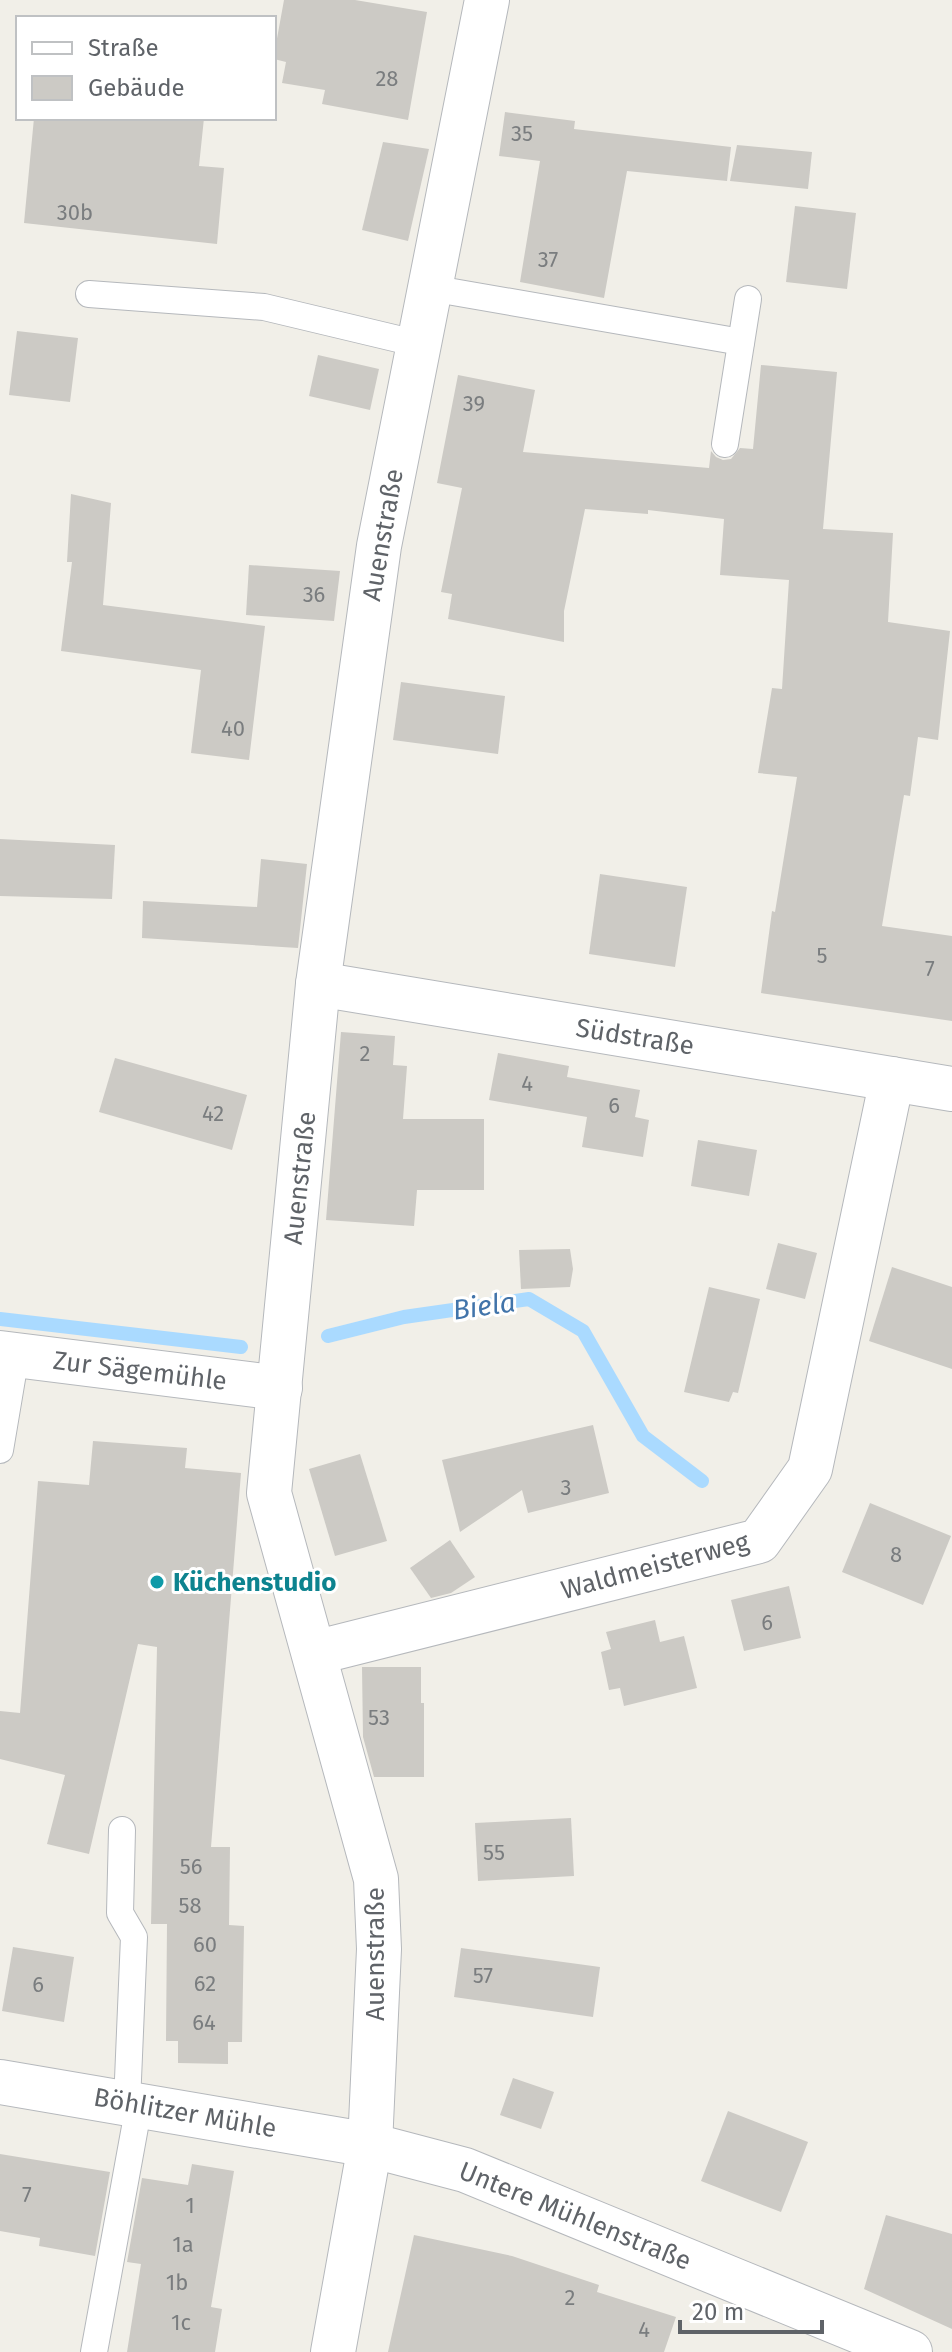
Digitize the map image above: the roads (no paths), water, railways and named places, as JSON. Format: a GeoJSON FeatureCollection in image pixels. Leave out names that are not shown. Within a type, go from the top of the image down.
{"type":"FeatureCollection","features":[{"type":"Feature","properties":{"kind":"street","name":"Auenstraße"},"geometry":{"type":"LineString","coordinates":[[333,2352],[370,2145],[379,1949],[376,1879],[269,1493],[318,984],[379,546],[487,0]]}},
{"type":"Feature","properties":{"kind":"street","name":"Südstraße"},"geometry":{"type":"LineString","coordinates":[[318,984],[952,1089]]}},
{"type":"Feature","properties":{"kind":"street","name":"Waldmeisterweg"},"geometry":{"type":"LineString","coordinates":[[314,1653],[759,1541],[810,1469],[892,1079]]}},
{"type":"Feature","properties":{"kind":"street","name":"Zur Sägemühle"},"geometry":{"type":"LineString","coordinates":[[8,1354],[280,1388]]}},
{"type":"Feature","properties":{"kind":"street","name":"Böhlitzer Mühle"},"geometry":{"type":"LineString","coordinates":[[0,2082],[370,2145]]}},
{"type":"Feature","properties":{"kind":"street","name":"Untere Mühlenstraße"},"geometry":{"type":"LineString","coordinates":[[370,2145],[465,2170],[910,2352]]}},
{"type":"Feature","properties":{"kind":"lane"},"geometry":{"type":"LineString","coordinates":[[430,288],[741,342]]}},
{"type":"Feature","properties":{"kind":"lane"},"geometry":{"type":"LineString","coordinates":[[89,294],[264,307],[419,344]]}},
{"type":"Feature","properties":{"kind":"lane"},"geometry":{"type":"LineString","coordinates":[[725,444],[748,299]]}},
{"type":"Feature","properties":{"kind":"lane"},"geometry":{"type":"LineString","coordinates":[[0,1450],[8,1354]]}},
{"type":"Feature","properties":{"kind":"lane"},"geometry":{"type":"LineString","coordinates":[[94,2352],[133,2104],[134,1937],[120,1913],[122,1830]]}},
{"type":"Feature","properties":{"kind":"waterway","name":"Biela"},"geometry":{"type":"LineString","coordinates":[[328,1336],[404,1317],[529,1299],[583,1331],[643,1436],[702,1481]]}},
{"type":"Feature","properties":{"kind":"waterway","name":"Biela"},"geometry":{"type":"LineString","coordinates":[[0,1319],[241,1347]]}},
{"type":"Feature","properties":{"kind":"place","name":"Küchenstudio"},"geometry":{"type":"Point","coordinates":[157,1582]}}]}
